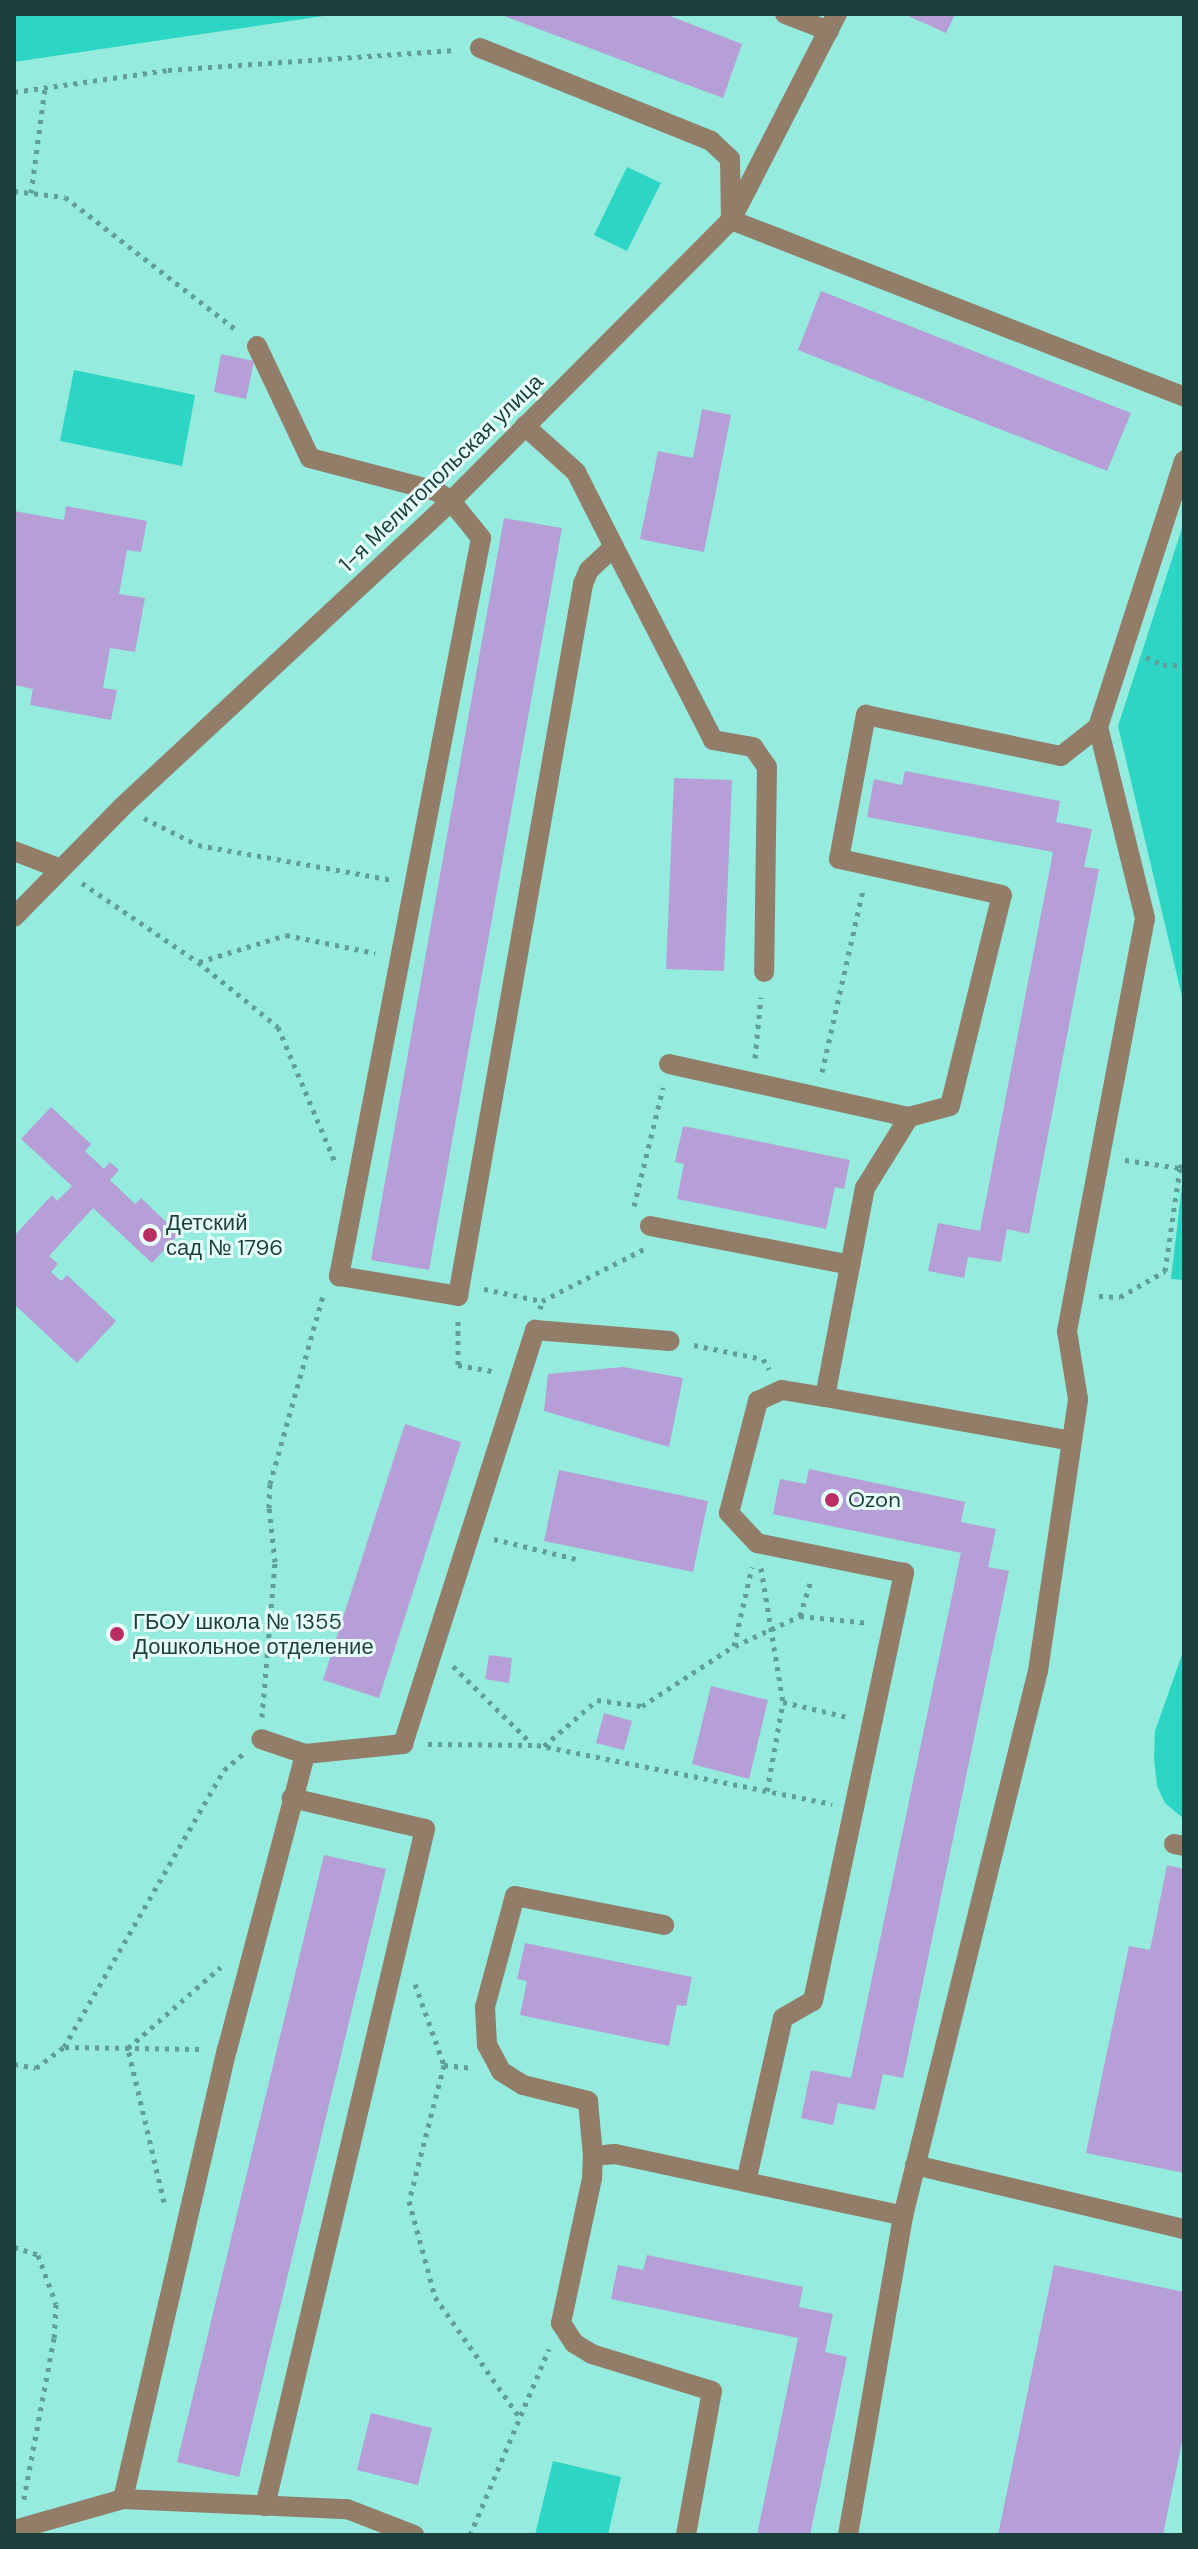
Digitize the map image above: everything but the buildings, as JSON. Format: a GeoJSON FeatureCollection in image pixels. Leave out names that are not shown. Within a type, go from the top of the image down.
{"type":"FeatureCollection","features":[{"type":"Feature","properties":{"kind":"street"},"geometry":{"type":"LineString","coordinates":[[785,14],[833,22]]}},
{"type":"Feature","properties":{"kind":"street","name":"1-я Мелитопольская улица"},"geometry":{"type":"LineString","coordinates":[[14,917],[122,807],[451,501],[731,220],[833,22]]}},
{"type":"Feature","properties":{"kind":"street"},"geometry":{"type":"LineString","coordinates":[[480,48],[711,141],[730,159],[731,220],[1184,397]]}},
{"type":"Feature","properties":{"kind":"street"},"geometry":{"type":"LineString","coordinates":[[257,346],[310,458],[436,491],[451,501],[481,538],[339,1276],[459,1290],[583,584],[589,570],[614,547]]}},
{"type":"Feature","properties":{"kind":"street"},"geometry":{"type":"LineString","coordinates":[[525,426],[576,472],[713,740],[753,747],[767,767],[764,972]]}},
{"type":"Feature","properties":{"kind":"street"},"geometry":{"type":"LineString","coordinates":[[848,2535],[903,2216],[1038,1671],[1078,1399],[1067,1331],[1145,918],[1098,727],[1184,461]]}},
{"type":"Feature","properties":{"kind":"street"},"geometry":{"type":"LineString","coordinates":[[669,1064],[909,1117],[950,1106],[1002,895],[839,859],[866,715],[1061,756],[1098,727]]}},
{"type":"Feature","properties":{"kind":"street"},"geometry":{"type":"LineString","coordinates":[[14,851],[61,869]]}},
{"type":"Feature","properties":{"kind":"street"},"geometry":{"type":"LineString","coordinates":[[825,1397],[865,1188],[909,1117]]}},
{"type":"Feature","properties":{"kind":"street"},"geometry":{"type":"LineString","coordinates":[[650,1226],[850,1265]]}},
{"type":"Feature","properties":{"kind":"street"},"geometry":{"type":"LineString","coordinates":[[261,1739],[305,1754],[403,1744],[535,1330],[670,1341]]}},
{"type":"Feature","properties":{"kind":"street"},"geometry":{"type":"LineString","coordinates":[[746,2182],[783,2018],[813,2001],[904,1573],[757,1543],[729,1513],[758,1401],[782,1390],[1072,1441]]}},
{"type":"Feature","properties":{"kind":"street"},"geometry":{"type":"LineString","coordinates":[[123,2499],[227,2050],[305,1754]]}},
{"type":"Feature","properties":{"kind":"street"},"geometry":{"type":"LineString","coordinates":[[265,2506],[425,1829],[292,1798]]}},
{"type":"Feature","properties":{"kind":"street"},"geometry":{"type":"LineString","coordinates":[[664,1925],[515,1896],[485,2007],[487,2045],[501,2071],[523,2085],[588,2101],[592,2179],[561,2323],[574,2343],[592,2354],[712,2391],[686,2535]]}},
{"type":"Feature","properties":{"kind":"street"},"geometry":{"type":"LineString","coordinates":[[593,2156],[615,2154],[903,2216]]}},
{"type":"Feature","properties":{"kind":"street"},"geometry":{"type":"LineString","coordinates":[[915,2165],[1184,2229]]}},
{"type":"Feature","properties":{"kind":"street"},"geometry":{"type":"LineString","coordinates":[[16,2529],[123,2499],[347,2509],[414,2535]]}},
{"type":"Feature","properties":{"kind":"path"},"geometry":{"type":"LineString","coordinates":[[14,92],[168,70],[480,48]]}},
{"type":"Feature","properties":{"kind":"path"},"geometry":{"type":"LineString","coordinates":[[31,193],[45,88]]}},
{"type":"Feature","properties":{"kind":"path"},"geometry":{"type":"LineString","coordinates":[[14,191],[65,197],[257,346]]}},
{"type":"Feature","properties":{"kind":"path"},"geometry":{"type":"LineString","coordinates":[[122,807],[198,845],[414,884]]}},
{"type":"Feature","properties":{"kind":"path"},"geometry":{"type":"LineString","coordinates":[[816,1097],[869,866]]}},
{"type":"Feature","properties":{"kind":"path"},"geometry":{"type":"LineString","coordinates":[[61,869],[198,962],[278,1027],[353,1204]]}},
{"type":"Feature","properties":{"kind":"path"},"geometry":{"type":"LineString","coordinates":[[198,962],[286,935],[400,957]]}},
{"type":"Feature","properties":{"kind":"path"},"geometry":{"type":"LineString","coordinates":[[752,1082],[764,972]]}},
{"type":"Feature","properties":{"kind":"path"},"geometry":{"type":"LineString","coordinates":[[497,1360],[493,1372],[458,1365],[459,1290],[542,1301],[646,1247],[650,1226],[634,1206],[669,1064]]}},
{"type":"Feature","properties":{"kind":"path"},"geometry":{"type":"LineString","coordinates":[[1074,1294],[1120,1297],[1165,1271],[1182,1165],[1100,1156]]}},
{"type":"Feature","properties":{"kind":"path"},"geometry":{"type":"LineString","coordinates":[[14,2064],[36,2068],[64,2047],[224,1770],[261,1739],[275,1562],[269,1508],[270,1484],[324,1293],[339,1276]]}},
{"type":"Feature","properties":{"kind":"path"},"geometry":{"type":"LineString","coordinates":[[535,1330],[542,1301]]}},
{"type":"Feature","properties":{"kind":"path"},"geometry":{"type":"LineString","coordinates":[[670,1341],[763,1359],[782,1390]]}},
{"type":"Feature","properties":{"kind":"path"},"geometry":{"type":"LineString","coordinates":[[470,1533],[576,1559]]}},
{"type":"Feature","properties":{"kind":"path"},"geometry":{"type":"LineString","coordinates":[[757,1543],[783,1702],[767,1791]]}},
{"type":"Feature","properties":{"kind":"path"},"geometry":{"type":"LineString","coordinates":[[734,1646],[757,1543]]}},
{"type":"Feature","properties":{"kind":"path"},"geometry":{"type":"LineString","coordinates":[[800,1616],[818,1555]]}},
{"type":"Feature","properties":{"kind":"path"},"geometry":{"type":"LineString","coordinates":[[544,1746],[597,1700],[642,1706],[734,1646],[800,1616],[893,1625]]}},
{"type":"Feature","properties":{"kind":"path"},"geometry":{"type":"LineString","coordinates":[[434,1646],[532,1744]]}},
{"type":"Feature","properties":{"kind":"path"},"geometry":{"type":"LineString","coordinates":[[783,1702],[872,1723]]}},
{"type":"Feature","properties":{"kind":"path"},"geometry":{"type":"LineString","coordinates":[[403,1744],[532,1744],[854,1809]]}},
{"type":"Feature","properties":{"kind":"path"},"geometry":{"type":"LineString","coordinates":[[128,2048],[256,1937]]}},
{"type":"Feature","properties":{"kind":"path"},"geometry":{"type":"LineString","coordinates":[[414,1980],[444,2065],[409,2201],[435,2297],[520,2418]]}},
{"type":"Feature","properties":{"kind":"path"},"geometry":{"type":"LineString","coordinates":[[64,2047],[227,2050]]}},
{"type":"Feature","properties":{"kind":"path"},"geometry":{"type":"LineString","coordinates":[[128,2048],[166,2213]]}},
{"type":"Feature","properties":{"kind":"path"},"geometry":{"type":"LineString","coordinates":[[14,2247],[38,2255],[56,2304],[54,2338],[16,2529]]}},
{"type":"Feature","properties":{"kind":"path"},"geometry":{"type":"LineString","coordinates":[[470,2535],[561,2323]]}},
{"type":"Feature","properties":{"kind":"shaded area"},"geometry":{"type":"Polygon","coordinates":[[[14,14],[337,14],[14,62],[14,14]]]}},
{"type":"Feature","properties":{"kind":"shaded area"},"geometry":{"type":"Polygon","coordinates":[[[627,167],[661,183],[627,251],[594,235],[627,167]]]}},
{"type":"Feature","properties":{"kind":"shaded area"},"geometry":{"type":"Polygon","coordinates":[[[74,370],[195,395],[182,466],[60,441],[74,370]]]}},
{"type":"Feature","properties":{"kind":"shaded area"},"geometry":{"type":"Polygon","coordinates":[[[1184,522],[1184,1005],[1118,726],[1184,522]]]}},
{"type":"Feature","properties":{"kind":"shaded area"},"geometry":{"type":"Polygon","coordinates":[[[1184,1168],[1184,1280],[1171,1279],[1184,1168]]]}},
{"type":"Feature","properties":{"kind":"shaded area"},"geometry":{"type":"Polygon","coordinates":[[[1184,1649],[1184,1819],[1165,1803],[1157,1786],[1154,1758],[1155,1731],[1184,1649]]]}},
{"type":"Feature","properties":{"kind":"shaded area"},"geometry":{"type":"Polygon","coordinates":[[[553,2461],[621,2477],[608,2535],[535,2535],[553,2461]]]}},
{"type":"Feature","properties":{"kind":"place","name":"Детский сад № 1796"},"geometry":{"type":"Point","coordinates":[150,1235]}},
{"type":"Feature","properties":{"kind":"place","name":"Ozon"},"geometry":{"type":"Point","coordinates":[832,1500]}},
{"type":"Feature","properties":{"kind":"place","name":"ГБОУ школа № 1355 Дошкольное отделение"},"geometry":{"type":"Point","coordinates":[117,1634]}}]}
